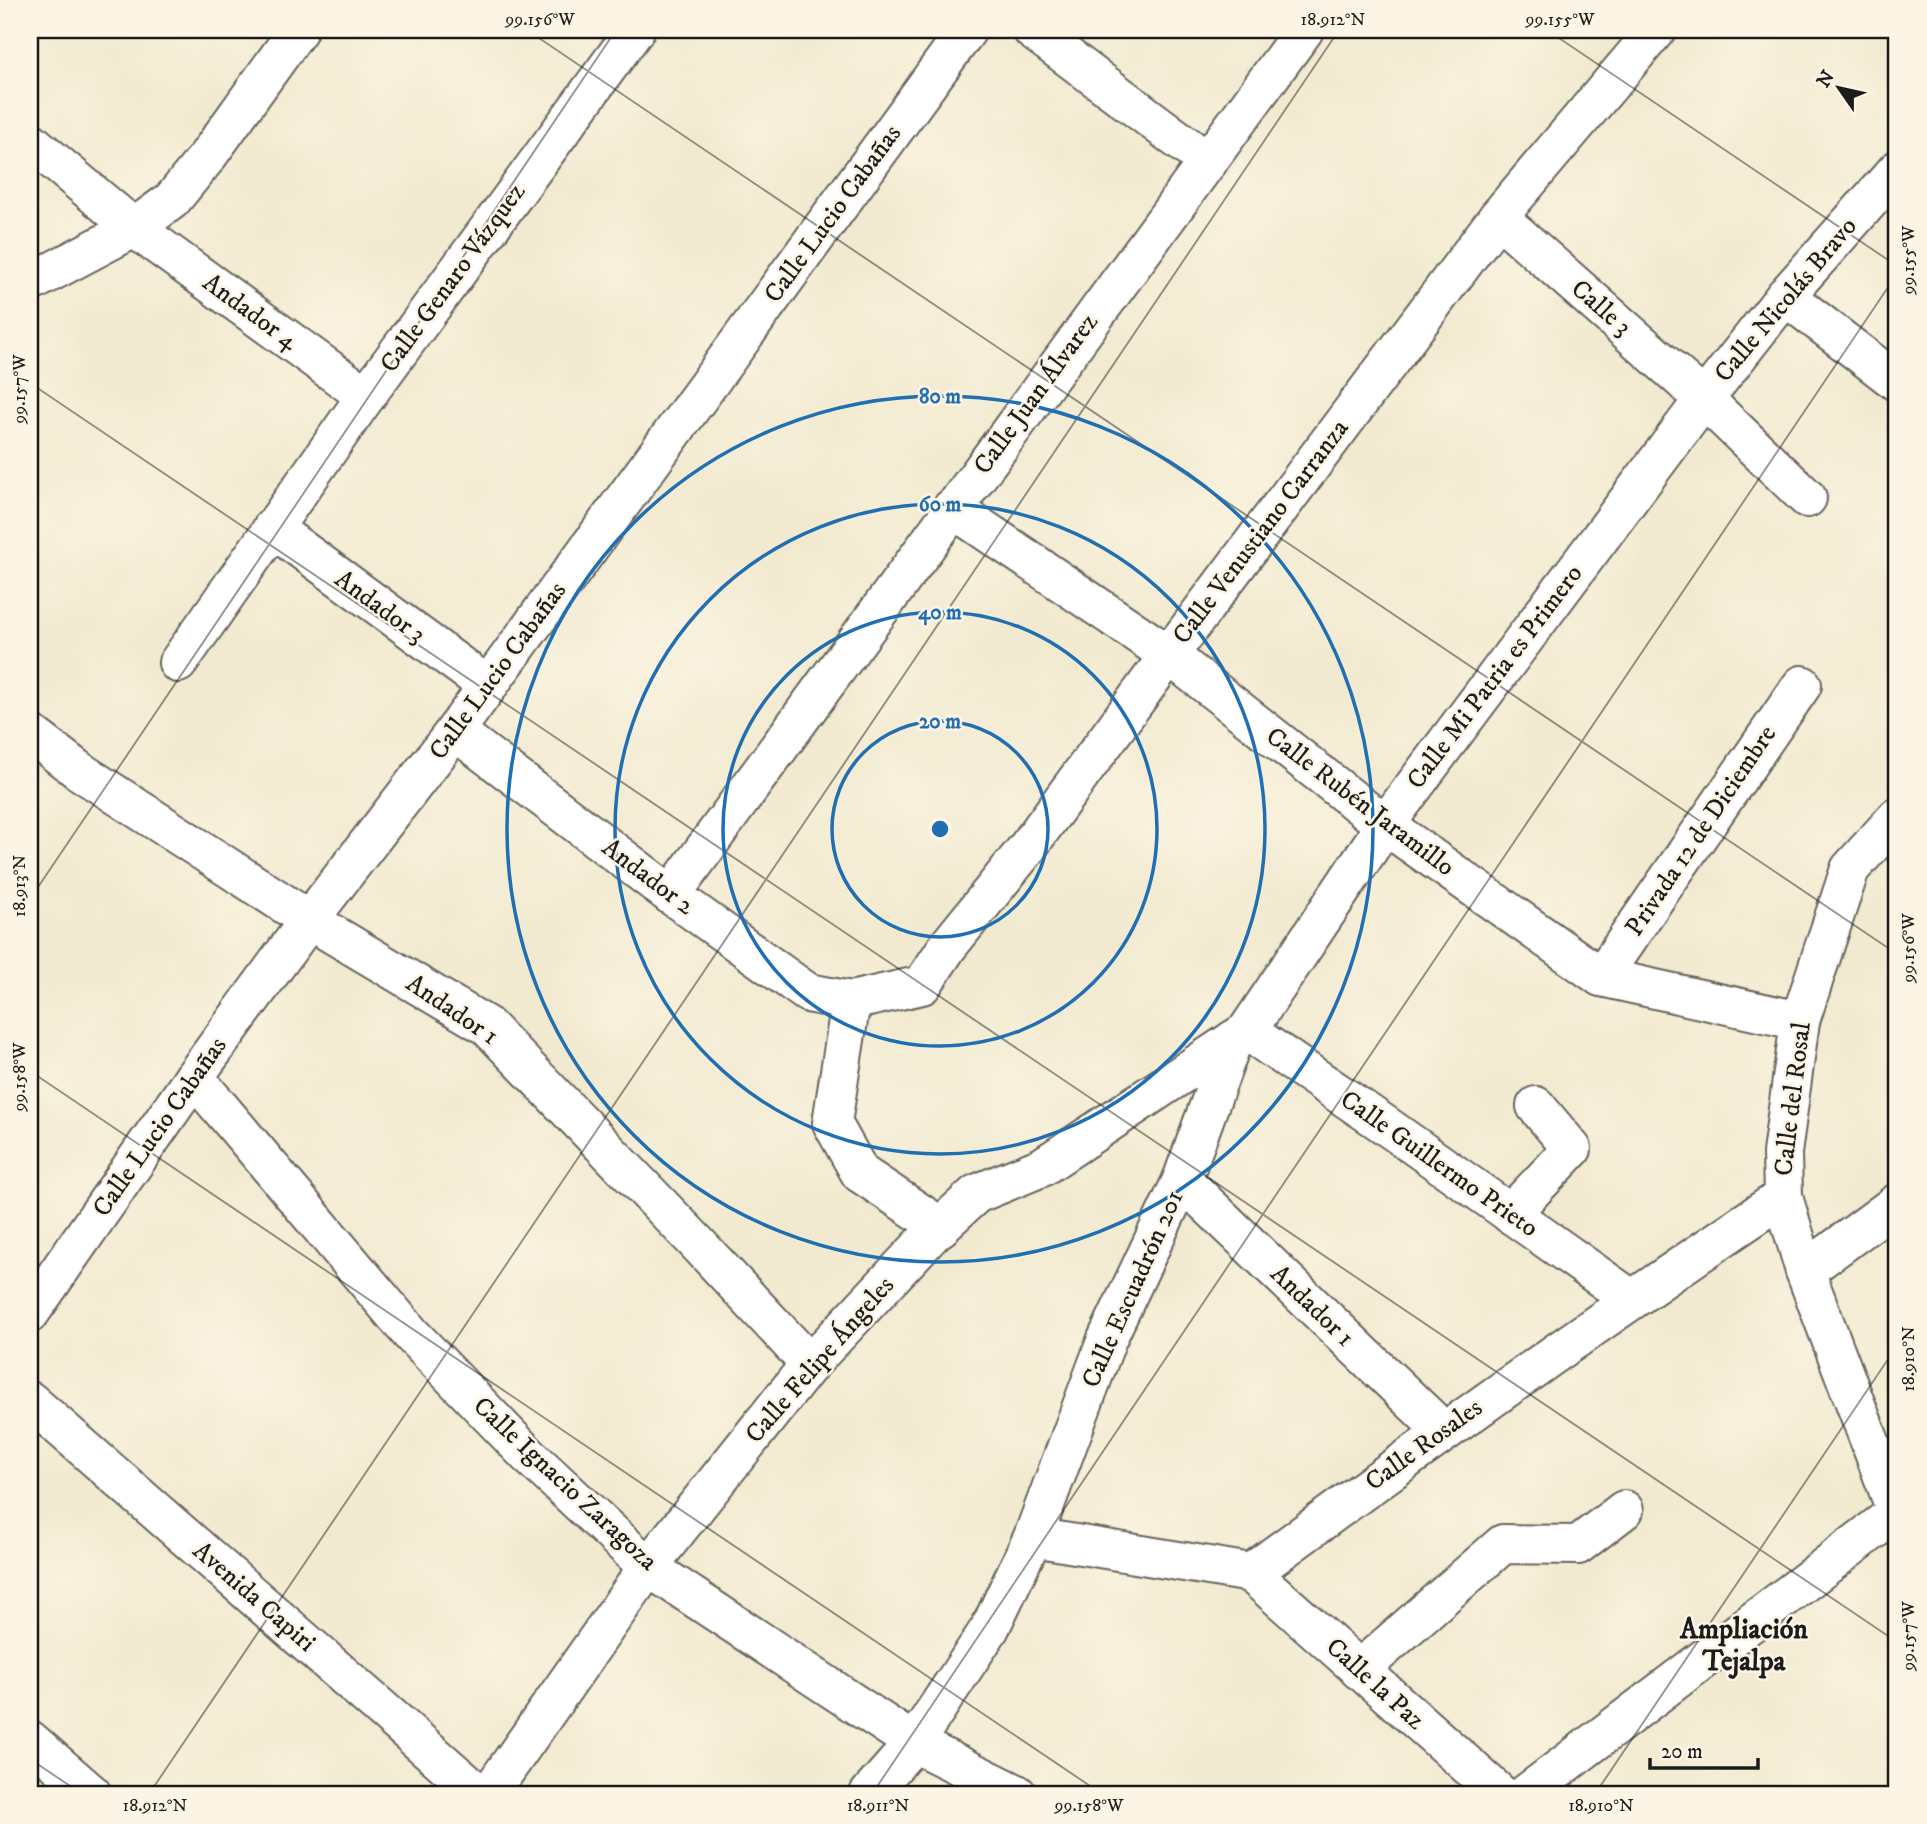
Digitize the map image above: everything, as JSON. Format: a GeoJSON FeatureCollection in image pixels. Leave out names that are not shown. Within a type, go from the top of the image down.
{"type":"FeatureCollection","features":[{"type":"Feature","properties":{"kind":"street"},"geometry":{"type":"LineString","coordinates":[[30,283],[134,228],[172,200],[207,157],[298,30]]}},
{"type":"Feature","properties":{"kind":"street","name":"Calle Genaro Vázquez"},"geometry":{"type":"LineString","coordinates":[[178,663],[366,396],[635,30]]}},
{"type":"Feature","properties":{"kind":"street","name":"Calle Lucio Cabañas"},"geometry":{"type":"LineString","coordinates":[[30,1313],[194,1077],[309,920],[455,732],[967,30]]}},
{"type":"Feature","properties":{"kind":"street"},"geometry":{"type":"LineString","coordinates":[[1032,30],[1208,162]]}},
{"type":"Feature","properties":{"kind":"street","name":"Calle Juan Álvarez"},"geometry":{"type":"LineString","coordinates":[[671,895],[1304,30]]}},
{"type":"Feature","properties":{"kind":"street","name":"Calle Venustiano Carranza"},"geometry":{"type":"LineString","coordinates":[[851,1001],[922,985],[948,946],[1027,848],[1498,217],[1656,30]]}},
{"type":"Feature","properties":{"kind":"street","name":"Andador 4"},"geometry":{"type":"LineString","coordinates":[[30,141],[134,228],[366,396]]}},
{"type":"Feature","properties":{"kind":"street","name":"Calle Nicolás Bravo"},"geometry":{"type":"LineString","coordinates":[[1704,399],[1785,296],[1897,170]]}},
{"type":"Feature","properties":{"kind":"street","name":"Calle 3"},"geometry":{"type":"LineString","coordinates":[[1498,217],[1704,399],[1807,498]]}},
{"type":"Feature","properties":{"kind":"street"},"geometry":{"type":"LineString","coordinates":[[1785,296],[1897,382]]}},
{"type":"Feature","properties":{"kind":"street","name":"Calle Mi Patria es Primero"},"geometry":{"type":"LineString","coordinates":[[1240,1035],[1385,825],[1704,399]]}},
{"type":"Feature","properties":{"kind":"street","name":"Calle Rubén Jaramillo"},"geometry":{"type":"LineString","coordinates":[[952,508],[1169,655],[1385,825],[1601,977],[1800,1021]]}},
{"type":"Feature","properties":{"kind":"street","name":"Andador 3"},"geometry":{"type":"LineString","coordinates":[[272,528],[488,686]]}},
{"type":"Feature","properties":{"kind":"street","name":"Privada 12 de Diciembre"},"geometry":{"type":"LineString","coordinates":[[1601,977],[1801,685]]}},
{"type":"Feature","properties":{"kind":"street","name":"Andador 2"},"geometry":{"type":"LineString","coordinates":[[455,732],[671,895],[808,993],[851,1001]]}},
{"type":"Feature","properties":{"kind":"street","name":"Andador 1"},"geometry":{"type":"LineString","coordinates":[[30,733],[78,769],[309,920],[487,1026],[810,1364]]}},
{"type":"Feature","properties":{"kind":"street","name":"Calle del Rosal"},"geometry":{"type":"LineString","coordinates":[[1897,817],[1850,869],[1800,1021],[1782,1153],[1783,1197],[1805,1271],[1897,1512]]}},
{"type":"Feature","properties":{"kind":"street"},"geometry":{"type":"LineString","coordinates":[[851,1001],[832,1123],[860,1173],[940,1227]]}},
{"type":"Feature","properties":{"kind":"street","name":"Calle Escuadrón 201"},"geometry":{"type":"LineString","coordinates":[[869,1794],[914,1743],[990,1628],[1033,1537],[1107,1339],[1182,1180],[1240,1035]]}},
{"type":"Feature","properties":{"kind":"street","name":"Calle Guillermo Prieto"},"geometry":{"type":"LineString","coordinates":[[1240,1035],[1510,1214],[1630,1299]]}},
{"type":"Feature","properties":{"kind":"street","name":"Calle Felipe Ángeles"},"geometry":{"type":"LineString","coordinates":[[489,1794],[649,1567],[810,1364],[940,1227],[976,1194],[1042,1167],[1240,1035]]}},
{"type":"Feature","properties":{"kind":"street","name":"Calle Ignacio Zaragoza"},"geometry":{"type":"LineString","coordinates":[[194,1077],[411,1334],[527,1454],[649,1567],[914,1743],[1017,1794]]}},
{"type":"Feature","properties":{"kind":"street"},"geometry":{"type":"LineString","coordinates":[[1510,1214],[1572,1149],[1536,1106]]}},
{"type":"Feature","properties":{"kind":"street","name":"Andador 1"},"geometry":{"type":"LineString","coordinates":[[1182,1180],[1443,1431]]}},
{"type":"Feature","properties":{"kind":"street","name":"Calle Rosales"},"geometry":{"type":"LineString","coordinates":[[1251,1573],[1443,1431],[1630,1299],[1783,1197]]}},
{"type":"Feature","properties":{"kind":"street"},"geometry":{"type":"LineString","coordinates":[[1805,1271],[1897,1203]]}},
{"type":"Feature","properties":{"kind":"street","name":"Avenida Capiri"},"geometry":{"type":"LineString","coordinates":[[30,1401],[479,1794]]}},
{"type":"Feature","properties":{"kind":"street"},"geometry":{"type":"LineString","coordinates":[[1359,1670],[1503,1544],[1578,1545],[1624,1510]]}},
{"type":"Feature","properties":{"kind":"street"},"geometry":{"type":"LineString","coordinates":[[1526,1794],[1897,1512]]}},
{"type":"Feature","properties":{"kind":"street"},"geometry":{"type":"LineString","coordinates":[[1033,1537],[1251,1573]]}},
{"type":"Feature","properties":{"kind":"street","name":"Calle la Paz"},"geometry":{"type":"LineString","coordinates":[[1251,1573],[1500,1794]]}},
{"type":"Feature","properties":{"kind":"street"},"geometry":{"type":"LineString","coordinates":[[30,1740],[92,1794]]}},
{"type":"Feature","properties":{"kind":"district","name":"Ampliación Tejalpa"},"geometry":{"type":"Point","coordinates":[1744,1645]}}]}
